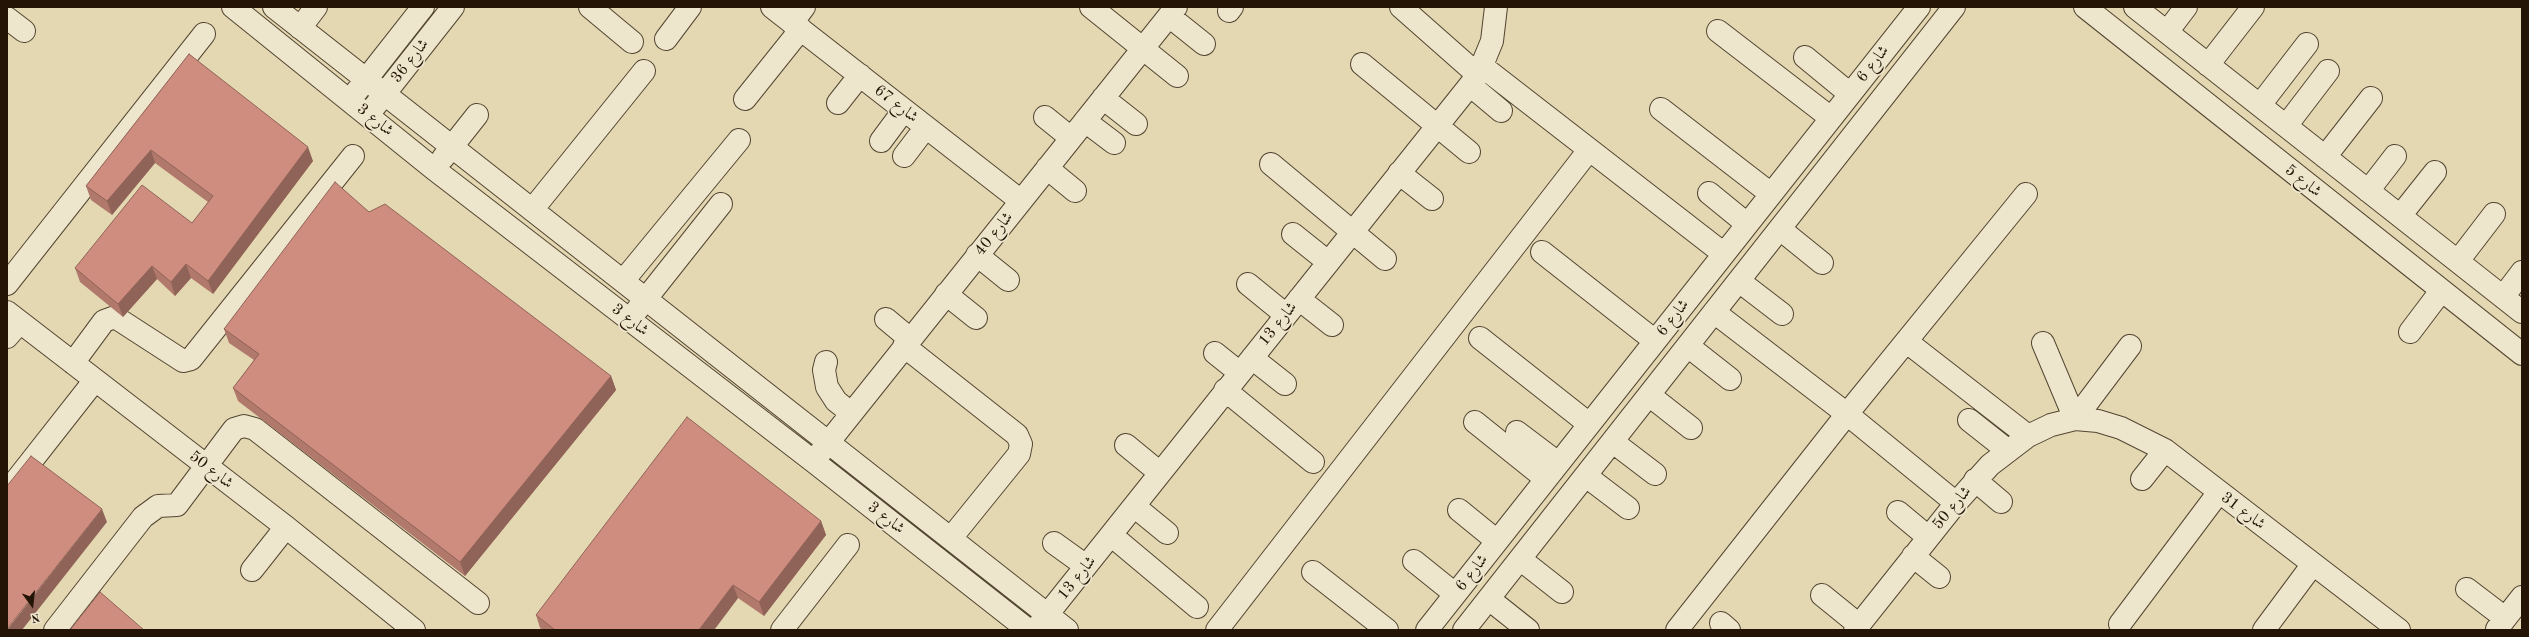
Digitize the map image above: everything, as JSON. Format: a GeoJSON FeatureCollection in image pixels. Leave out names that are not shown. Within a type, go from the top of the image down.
{"type":"FeatureCollection","features":[{"type":"Feature","properties":{"kind":"street","name":"شارع 3"},"geometry":{"type":"LineString","coordinates":[[233,7],[434,169],[814,461],[1028,630]]}},
{"type":"Feature","properties":{"kind":"street","name":"شارع 3"},"geometry":{"type":"LineString","coordinates":[[274,7],[951,538],[1042,622],[1068,630]]}},
{"type":"Feature","properties":{"kind":"street"},"geometry":{"type":"LineString","coordinates":[[300,28],[316,7]]}},
{"type":"Feature","properties":{"kind":"street","name":"شارع 36"},"geometry":{"type":"LineString","coordinates":[[350,100],[424,7]]}},
{"type":"Feature","properties":{"kind":"street","name":"شارع 36"},"geometry":{"type":"LineString","coordinates":[[368,115],[453,7]]}},
{"type":"Feature","properties":{"kind":"street"},"geometry":{"type":"LineString","coordinates":[[590,7],[632,42]]}},
{"type":"Feature","properties":{"kind":"street"},"geometry":{"type":"LineString","coordinates":[[666,39],[690,7]]}},
{"type":"Feature","properties":{"kind":"street","name":"شارع 67"},"geometry":{"type":"LineString","coordinates":[[772,7],[799,20],[860,75],[1021,201]]}},
{"type":"Feature","properties":{"kind":"street"},"geometry":{"type":"LineString","coordinates":[[1091,7],[1177,76]]}},
{"type":"Feature","properties":{"kind":"street"},"geometry":{"type":"LineString","coordinates":[[1401,7],[1477,76],[1589,150],[1724,254]]}},
{"type":"Feature","properties":{"kind":"street","name":"شارع 13"},"geometry":{"type":"LineString","coordinates":[[1042,622],[1225,390],[1477,76],[1492,42],[1496,7]]}},
{"type":"Feature","properties":{"kind":"street","name":"شارع 6"},"geometry":{"type":"LineString","coordinates":[[1427,630],[1919,7]]}},
{"type":"Feature","properties":{"kind":"street","name":"شارع 6"},"geometry":{"type":"LineString","coordinates":[[1464,630],[1954,7]]}},
{"type":"Feature","properties":{"kind":"street","name":"شارع 5"},"geometry":{"type":"LineString","coordinates":[[2085,7],[2522,354]]}},
{"type":"Feature","properties":{"kind":"street","name":"شارع 5"},"geometry":{"type":"LineString","coordinates":[[2135,7],[2522,312]]}},
{"type":"Feature","properties":{"kind":"street"},"geometry":{"type":"LineString","coordinates":[[2167,32],[2186,7]]}},
{"type":"Feature","properties":{"kind":"street"},"geometry":{"type":"LineString","coordinates":[[2208,64],[2253,7]]}},
{"type":"Feature","properties":{"kind":"street"},"geometry":{"type":"LineString","coordinates":[[1173,11],[1204,44]]}},
{"type":"Feature","properties":{"kind":"street","name":"شارع 40"},"geometry":{"type":"LineString","coordinates":[[814,461],[828,441],[1173,11]]}},
{"type":"Feature","properties":{"kind":"street"},"geometry":{"type":"LineString","coordinates":[[7,18],[24,31]]}},
{"type":"Feature","properties":{"kind":"street"},"geometry":{"type":"LineString","coordinates":[[745,99],[799,20]]}},
{"type":"Feature","properties":{"kind":"street"},"geometry":{"type":"LineString","coordinates":[[1718,31],[1831,118]]}},
{"type":"Feature","properties":{"kind":"street"},"geometry":{"type":"LineString","coordinates":[[7,284],[204,34]]}},
{"type":"Feature","properties":{"kind":"street"},"geometry":{"type":"LineString","coordinates":[[2260,105],[2307,44]]}},
{"type":"Feature","properties":{"kind":"street"},"geometry":{"type":"LineString","coordinates":[[1805,57],[1850,94]]}},
{"type":"Feature","properties":{"kind":"street"},"geometry":{"type":"LineString","coordinates":[[1362,64],[1469,152]]}},
{"type":"Feature","properties":{"kind":"street"},"geometry":{"type":"LineString","coordinates":[[532,210],[644,71]]}},
{"type":"Feature","properties":{"kind":"street"},"geometry":{"type":"LineString","coordinates":[[2286,126],[2328,71]]}},
{"type":"Feature","properties":{"kind":"street"},"geometry":{"type":"LineString","coordinates":[[838,103],[860,75]]}},
{"type":"Feature","properties":{"kind":"street"},"geometry":{"type":"LineString","coordinates":[[1477,76],[1501,111]]}},
{"type":"Feature","properties":{"kind":"street"},"geometry":{"type":"LineString","coordinates":[[1103,98],[1136,124]]}},
{"type":"Feature","properties":{"kind":"street"},"geometry":{"type":"LineString","coordinates":[[2325,157],[2370,98]]}},
{"type":"Feature","properties":{"kind":"street"},"geometry":{"type":"LineString","coordinates":[[1661,109],[1771,194]]}},
{"type":"Feature","properties":{"kind":"street"},"geometry":{"type":"LineString","coordinates":[[881,142],[904,110]]}},
{"type":"Feature","properties":{"kind":"street"},"geometry":{"type":"LineString","coordinates":[[434,169],[477,115]]}},
{"type":"Feature","properties":{"kind":"street"},"geometry":{"type":"LineString","coordinates":[[1045,117],[1071,138]]}},
{"type":"Feature","properties":{"kind":"street"},"geometry":{"type":"LineString","coordinates":[[1085,121],[1114,143]]}},
{"type":"Feature","properties":{"kind":"street"},"geometry":{"type":"LineString","coordinates":[[904,156],[926,127]]}},
{"type":"Feature","properties":{"kind":"street"},"geometry":{"type":"LineString","coordinates":[[623,281],[739,140]]}},
{"type":"Feature","properties":{"kind":"street"},"geometry":{"type":"LineString","coordinates":[[1218,630],[1589,150]]}},
{"type":"Feature","properties":{"kind":"street"},"geometry":{"type":"LineString","coordinates":[[72,362],[104,321],[115,317],[183,361],[191,359],[352,156]]}},
{"type":"Feature","properties":{"kind":"street"},"geometry":{"type":"LineString","coordinates":[[2368,190],[2395,156]]}},
{"type":"Feature","properties":{"kind":"street"},"geometry":{"type":"LineString","coordinates":[[1271,164],[1347,238],[1380,264]]}},
{"type":"Feature","properties":{"kind":"street"},"geometry":{"type":"LineString","coordinates":[[1047,168],[1076,191]]}},
{"type":"Feature","properties":{"kind":"street"},"geometry":{"type":"LineString","coordinates":[[2400,216],[2435,172]]}},
{"type":"Feature","properties":{"kind":"street"},"geometry":{"type":"LineString","coordinates":[[1400,173],[1432,199]]}},
{"type":"Feature","properties":{"kind":"street"},"geometry":{"type":"LineString","coordinates":[[1709,194],[1747,224]]}},
{"type":"Feature","properties":{"kind":"street"},"geometry":{"type":"LineString","coordinates":[[1677,630],[1847,414],[2026,194]]}},
{"type":"Feature","properties":{"kind":"street"},"geometry":{"type":"LineString","coordinates":[[629,320],[721,204]]}},
{"type":"Feature","properties":{"kind":"street"},"geometry":{"type":"LineString","coordinates":[[2458,261],[2494,214]]}},
{"type":"Feature","properties":{"kind":"street"},"geometry":{"type":"LineString","coordinates":[[1780,229],[1822,263]]}},
{"type":"Feature","properties":{"kind":"street"},"geometry":{"type":"LineString","coordinates":[[1293,234],[1328,262]]}},
{"type":"Feature","properties":{"kind":"street"},"geometry":{"type":"LineString","coordinates":[[1542,252],[1655,341]]}},
{"type":"Feature","properties":{"kind":"street"},"geometry":{"type":"LineString","coordinates":[[977,255],[1008,280]]}},
{"type":"Feature","properties":{"kind":"street"},"geometry":{"type":"LineString","coordinates":[[2503,297],[2522,272]]}},
{"type":"Feature","properties":{"kind":"street"},"geometry":{"type":"LineString","coordinates":[[1739,281],[1782,314]]}},
{"type":"Feature","properties":{"kind":"street"},"geometry":{"type":"LineString","coordinates":[[1248,284],[1328,330]]}},
{"type":"Feature","properties":{"kind":"street"},"geometry":{"type":"LineString","coordinates":[[2410,332],[2441,291]]}},
{"type":"Feature","properties":{"kind":"street"},"geometry":{"type":"LineString","coordinates":[[946,294],[976,318]]}},
{"type":"Feature","properties":{"kind":"street"},"geometry":{"type":"LineString","coordinates":[[1714,312],[1847,414],[1956,503]]}},
{"type":"Feature","properties":{"kind":"street"},"geometry":{"type":"LineString","coordinates":[[886,319],[907,343],[1017,435],[1021,444],[1019,454],[951,538]]}},
{"type":"Feature","properties":{"kind":"street","name":"شارع 50"},"geometry":{"type":"LineString","coordinates":[[11,323],[72,362],[286,527],[414,630]]}},
{"type":"Feature","properties":{"kind":"street"},"geometry":{"type":"LineString","coordinates":[[1480,338],[1589,424]]}},
{"type":"Feature","properties":{"kind":"street"},"geometry":{"type":"LineString","coordinates":[[1907,342],[2028,436]]}},
{"type":"Feature","properties":{"kind":"street"},"geometry":{"type":"LineString","coordinates":[[2043,343],[2074,419]]}},
{"type":"Feature","properties":{"kind":"street"},"geometry":{"type":"LineString","coordinates":[[1688,346],[1730,379]]}},
{"type":"Feature","properties":{"kind":"street"},"geometry":{"type":"LineString","coordinates":[[2074,419],[2130,346]]}},
{"type":"Feature","properties":{"kind":"street"},"geometry":{"type":"LineString","coordinates":[[1215,353],[1246,365],[1286,384]]}},
{"type":"Feature","properties":{"kind":"street"},"geometry":{"type":"LineString","coordinates":[[826,362],[825,379],[827,387],[836,401],[851,413]]}},
{"type":"Feature","properties":{"kind":"street"},"geometry":{"type":"LineString","coordinates":[[7,492],[95,380]]}},
{"type":"Feature","properties":{"kind":"street"},"geometry":{"type":"LineString","coordinates":[[1225,390],[1313,462]]}},
{"type":"Feature","properties":{"kind":"street"},"geometry":{"type":"LineString","coordinates":[[1649,395],[1691,428]]}},
{"type":"Feature","properties":{"kind":"street","name":"شارع 50"},"geometry":{"type":"LineString","coordinates":[[1857,627],[1975,480],[2007,450],[2028,436],[2051,425],[2074,419]]}},
{"type":"Feature","properties":{"kind":"street","name":"شارع 31"},"geometry":{"type":"LineString","coordinates":[[2074,419],[2098,421],[2121,428],[2165,450],[2399,630]]}},
{"type":"Feature","properties":{"kind":"street"},"geometry":{"type":"LineString","coordinates":[[1969,420],[2007,450]]}},
{"type":"Feature","properties":{"kind":"street"},"geometry":{"type":"LineString","coordinates":[[1475,422],[1552,471]]}},
{"type":"Feature","properties":{"kind":"street"},"geometry":{"type":"LineString","coordinates":[[55,630],[143,517],[158,506],[177,505],[234,429],[244,426],[255,429],[478,603]]}},
{"type":"Feature","properties":{"kind":"street"},"geometry":{"type":"LineString","coordinates":[[1517,432],[1552,471]]}},
{"type":"Feature","properties":{"kind":"street"},"geometry":{"type":"LineString","coordinates":[[1613,442],[1655,474]]}},
{"type":"Feature","properties":{"kind":"street"},"geometry":{"type":"LineString","coordinates":[[1126,445],[1160,473]]}},
{"type":"Feature","properties":{"kind":"street"},"geometry":{"type":"LineString","coordinates":[[2142,479],[2165,450]]}},
{"type":"Feature","properties":{"kind":"street"},"geometry":{"type":"LineString","coordinates":[[1586,476],[1628,508]]}},
{"type":"Feature","properties":{"kind":"street"},"geometry":{"type":"LineString","coordinates":[[1975,480],[2001,502]]}},
{"type":"Feature","properties":{"kind":"street"},"geometry":{"type":"LineString","coordinates":[[2120,624],[2219,492]]}},
{"type":"Feature","properties":{"kind":"street"},"geometry":{"type":"LineString","coordinates":[[1134,506],[1166,533]]}},
{"type":"Feature","properties":{"kind":"street"},"geometry":{"type":"LineString","coordinates":[[1459,510],[1497,541]]}},
{"type":"Feature","properties":{"kind":"street"},"geometry":{"type":"LineString","coordinates":[[1898,512],[1928,537]]}},
{"type":"Feature","properties":{"kind":"street"},"geometry":{"type":"LineString","coordinates":[[252,570],[286,527]]}},
{"type":"Feature","properties":{"kind":"street"},"geometry":{"type":"LineString","coordinates":[[1111,535],[1197,607]]}},
{"type":"Feature","properties":{"kind":"street"},"geometry":{"type":"LineString","coordinates":[[1054,543],[1086,566]]}},
{"type":"Feature","properties":{"kind":"street"},"geometry":{"type":"LineString","coordinates":[[782,630],[848,545]]}},
{"type":"Feature","properties":{"kind":"street"},"geometry":{"type":"LineString","coordinates":[[1913,556],[1939,577]]}},
{"type":"Feature","properties":{"kind":"street"},"geometry":{"type":"LineString","coordinates":[[1520,559],[1562,592]]}},
{"type":"Feature","properties":{"kind":"street"},"geometry":{"type":"LineString","coordinates":[[1414,561],[1455,594]]}},
{"type":"Feature","properties":{"kind":"street"},"geometry":{"type":"LineString","coordinates":[[2264,630],[2313,564]]}},
{"type":"Feature","properties":{"kind":"street"},"geometry":{"type":"LineString","coordinates":[[1313,572],[1387,630]]}},
{"type":"Feature","properties":{"kind":"street"},"geometry":{"type":"LineString","coordinates":[[2467,589],[2501,624],[2522,597]]}},
{"type":"Feature","properties":{"kind":"street"},"geometry":{"type":"LineString","coordinates":[[1822,595],[1857,627]]}},
{"type":"Feature","properties":{"kind":"street"},"geometry":{"type":"LineString","coordinates":[[1488,599],[1528,630]]}},
{"type":"Feature","properties":{"kind":"building"},"geometry":{"type":"Polygon","coordinates":[[[189,54],[308,147],[208,281],[186,264],[171,282],[152,266],[118,304],[75,268],[142,185],[192,223],[213,196],[151,150],[107,201],[86,186],[189,54]]]}},
{"type":"Feature","properties":{"kind":"building"},"geometry":{"type":"Polygon","coordinates":[[[335,182],[369,212],[385,204],[611,376],[460,562],[233,388],[259,354],[224,329],[335,182]]]}},
{"type":"Feature","properties":{"kind":"building"},"geometry":{"type":"Polygon","coordinates":[[[687,417],[821,521],[759,602],[733,585],[699,630],[555,630],[536,615],[687,417]]]}},
{"type":"Feature","properties":{"kind":"building"},"geometry":{"type":"Polygon","coordinates":[[[31,456],[102,509],[7,629],[7,486],[31,456]]]}},
{"type":"Feature","properties":{"kind":"building"},"geometry":{"type":"Polygon","coordinates":[[[100,592],[144,630],[70,630],[100,592]]]}}]}
